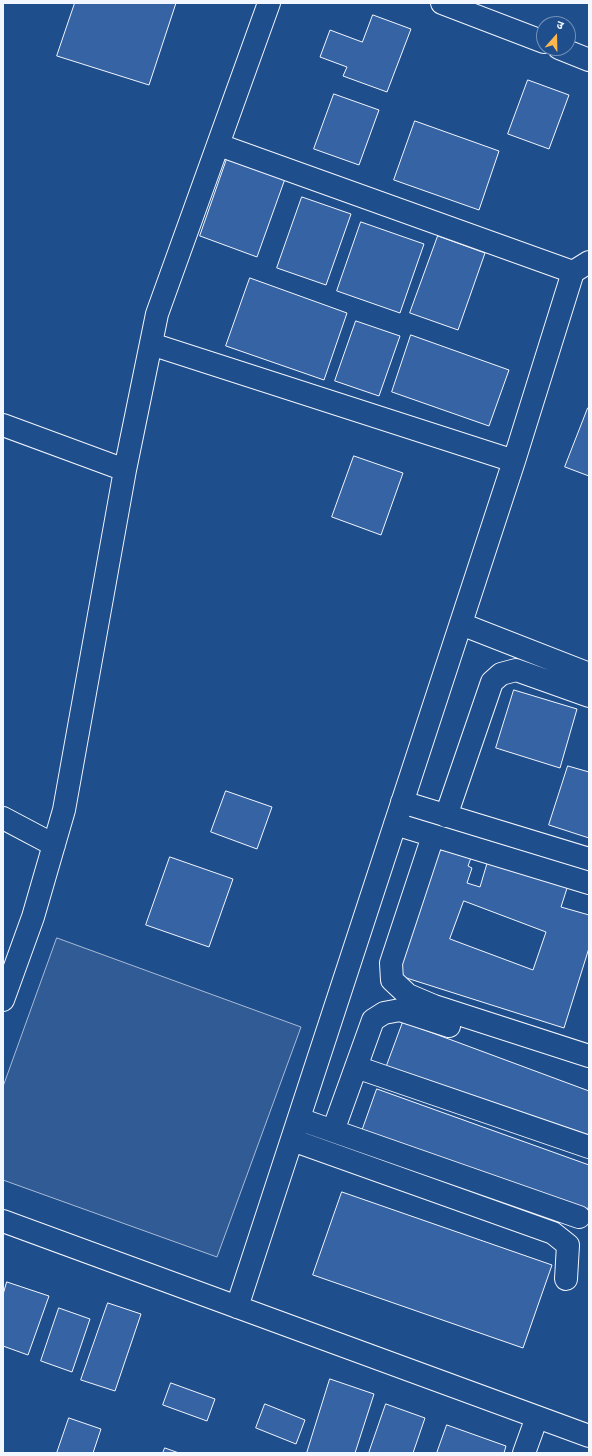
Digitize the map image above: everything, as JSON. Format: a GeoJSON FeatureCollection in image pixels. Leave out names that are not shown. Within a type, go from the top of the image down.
{"type":"FeatureCollection","features":[{"type":"Feature","properties":{"kind":"street"},"geometry":{"type":"LineString","coordinates":[[3,1000],[33,917],[64,810],[125,470],[157,314],[269,3]]}},
{"type":"Feature","properties":{"kind":"street"},"geometry":{"type":"LineString","coordinates":[[442,3],[471,8],[536,38]]}},
{"type":"Feature","properties":{"kind":"street"},"geometry":{"type":"LineString","coordinates":[[576,55],[589,60]]}},
{"type":"Feature","properties":{"kind":"street"},"geometry":{"type":"LineString","coordinates":[[218,145],[581,267],[514,461],[237,1307]]}},
{"type":"Feature","properties":{"kind":"street"},"geometry":{"type":"LineString","coordinates":[[151,344],[514,461]]}},
{"type":"Feature","properties":{"kind":"street"},"geometry":{"type":"LineString","coordinates":[[3,425],[125,470]]}},
{"type":"Feature","properties":{"kind":"street"},"geometry":{"type":"LineString","coordinates":[[461,624],[589,674]]}},
{"type":"Feature","properties":{"kind":"street"},"geometry":{"type":"LineString","coordinates":[[446,816],[492,682],[501,674],[516,670],[589,696]]}},
{"type":"Feature","properties":{"kind":"street"},"geometry":{"type":"LineString","coordinates":[[402,802],[589,859]]}},
{"type":"Feature","properties":{"kind":"street"},"geometry":{"type":"LineString","coordinates":[[3,818],[54,845]]}},
{"type":"Feature","properties":{"kind":"street"},"geometry":{"type":"LineString","coordinates":[[395,824],[589,883]]}},
{"type":"Feature","properties":{"kind":"street"},"geometry":{"type":"LineString","coordinates":[[433,836],[391,964],[392,980],[408,994],[434,1006],[589,1056]]}},
{"type":"Feature","properties":{"kind":"street"},"geometry":{"type":"LineString","coordinates":[[333,1131],[373,1020],[384,1013],[400,1010],[554,1059]]}},
{"type":"Feature","properties":{"kind":"street"},"geometry":{"type":"LineString","coordinates":[[356,1067],[589,1147]]}},
{"type":"Feature","properties":{"kind":"street"},"geometry":{"type":"LineString","coordinates":[[298,1119],[580,1217]]}},
{"type":"Feature","properties":{"kind":"street"},"geometry":{"type":"LineString","coordinates":[[292,1140],[553,1233],[568,1245],[566,1279]]}},
{"type":"Feature","properties":{"kind":"street"},"geometry":{"type":"LineString","coordinates":[[3,1221],[589,1436]]}},
{"type":"Feature","properties":{"kind":"street"},"geometry":{"type":"LineString","coordinates":[[524,1453],[537,1417]]}},
{"type":"Feature","properties":{"kind":"shaded area"},"geometry":{"type":"Polygon","coordinates":[[[57,938],[301,1027],[217,1257],[3,1180],[3,1087],[57,938]]]}},
{"type":"Feature","properties":{"kind":"building"},"geometry":{"type":"Polygon","coordinates":[[[75,3],[176,3],[149,85],[57,56],[75,3]]]}},
{"type":"Feature","properties":{"kind":"building"},"geometry":{"type":"Polygon","coordinates":[[[373,15],[411,29],[387,92],[343,76],[347,67],[320,57],[330,30],[362,42],[373,15]]]}},
{"type":"Feature","properties":{"kind":"building"},"geometry":{"type":"Polygon","coordinates":[[[528,80],[569,95],[549,149],[508,134],[528,80]]]}},
{"type":"Feature","properties":{"kind":"building"},"geometry":{"type":"Polygon","coordinates":[[[334,94],[379,110],[359,165],[314,149],[334,94]]]}},
{"type":"Feature","properties":{"kind":"building"},"geometry":{"type":"Polygon","coordinates":[[[415,121],[499,151],[479,210],[394,180],[415,121]]]}},
{"type":"Feature","properties":{"kind":"building"},"geometry":{"type":"Polygon","coordinates":[[[228,156],[286,176],[257,257],[200,236],[228,156]]]}},
{"type":"Feature","properties":{"kind":"building"},"geometry":{"type":"Polygon","coordinates":[[[302,197],[351,214],[326,285],[277,268],[302,197]]]}},
{"type":"Feature","properties":{"kind":"building"},"geometry":{"type":"Polygon","coordinates":[[[361,222],[424,244],[400,313],[337,291],[361,222]]]}},
{"type":"Feature","properties":{"kind":"building"},"geometry":{"type":"Polygon","coordinates":[[[438,236],[485,253],[458,330],[410,313],[438,236]]]}},
{"type":"Feature","properties":{"kind":"building"},"geometry":{"type":"Polygon","coordinates":[[[250,278],[347,313],[324,380],[226,346],[250,278]]]}},
{"type":"Feature","properties":{"kind":"building"},"geometry":{"type":"Polygon","coordinates":[[[356,321],[400,336],[379,396],[335,381],[356,321]]]}},
{"type":"Feature","properties":{"kind":"building"},"geometry":{"type":"Polygon","coordinates":[[[411,335],[509,370],[489,426],[392,392],[411,335]]]}},
{"type":"Feature","properties":{"kind":"building"},"geometry":{"type":"Polygon","coordinates":[[[589,408],[589,476],[565,467],[589,408]]]}},
{"type":"Feature","properties":{"kind":"building"},"geometry":{"type":"Polygon","coordinates":[[[354,456],[403,473],[381,535],[332,517],[354,456]]]}},
{"type":"Feature","properties":{"kind":"building"},"geometry":{"type":"Polygon","coordinates":[[[514,690],[577,709],[560,768],[496,748],[514,690]]]}},
{"type":"Feature","properties":{"kind":"building"},"geometry":{"type":"Polygon","coordinates":[[[568,766],[589,772],[589,838],[549,825],[568,766]]]}},
{"type":"Feature","properties":{"kind":"building"},"geometry":{"type":"Polygon","coordinates":[[[226,791],[272,807],[257,849],[211,832],[226,791]]]}},
{"type":"Feature","properties":{"kind":"building"},"geometry":{"type":"Polygon","coordinates":[[[438,844],[472,855],[468,866],[472,868],[467,883],[480,887],[488,860],[568,885],[561,907],[589,915],[589,948],[564,1028],[397,975],[438,844]],[[464,901],[450,939],[533,970],[546,932],[464,901]]]}},
{"type":"Feature","properties":{"kind":"building"},"geometry":{"type":"Polygon","coordinates":[[[170,857],[233,879],[209,947],[146,925],[170,857]]]}},
{"type":"Feature","properties":{"kind":"building"},"geometry":{"type":"Polygon","coordinates":[[[403,1022],[589,1091],[589,1142],[386,1068],[403,1022]]]}},
{"type":"Feature","properties":{"kind":"building"},"geometry":{"type":"Polygon","coordinates":[[[377,1089],[589,1165],[589,1205],[586,1215],[361,1134],[377,1089]]]}},
{"type":"Feature","properties":{"kind":"building"},"geometry":{"type":"Polygon","coordinates":[[[342,1192],[552,1265],[523,1348],[313,1275],[342,1192]]]}},
{"type":"Feature","properties":{"kind":"building"},"geometry":{"type":"Polygon","coordinates":[[[7,1282],[49,1296],[28,1355],[3,1346],[3,1295],[7,1282]]]}},
{"type":"Feature","properties":{"kind":"building"},"geometry":{"type":"Polygon","coordinates":[[[108,1303],[141,1314],[115,1391],[81,1380],[108,1303]]]}},
{"type":"Feature","properties":{"kind":"building"},"geometry":{"type":"Polygon","coordinates":[[[59,1308],[90,1319],[72,1372],[41,1361],[59,1308]]]}},
{"type":"Feature","properties":{"kind":"building"},"geometry":{"type":"Polygon","coordinates":[[[330,1379],[374,1394],[355,1453],[307,1453],[330,1379]]]}},
{"type":"Feature","properties":{"kind":"building"},"geometry":{"type":"Polygon","coordinates":[[[171,1383],[215,1399],[207,1421],[163,1405],[171,1383]]]}},
{"type":"Feature","properties":{"kind":"building"},"geometry":{"type":"Polygon","coordinates":[[[265,1404],[305,1420],[296,1444],[256,1428],[265,1404]]]}},
{"type":"Feature","properties":{"kind":"building"},"geometry":{"type":"Polygon","coordinates":[[[386,1404],[425,1418],[413,1453],[369,1453],[386,1404]]]}},
{"type":"Feature","properties":{"kind":"building"},"geometry":{"type":"Polygon","coordinates":[[[69,1418],[101,1429],[93,1453],[57,1453],[69,1418]]]}},
{"type":"Feature","properties":{"kind":"building"},"geometry":{"type":"Polygon","coordinates":[[[447,1425],[506,1446],[504,1453],[437,1453],[447,1425]]]}},
{"type":"Feature","properties":{"kind":"building"},"geometry":{"type":"Polygon","coordinates":[[[165,1448],[179,1453],[163,1453],[165,1448]]]}}]}
